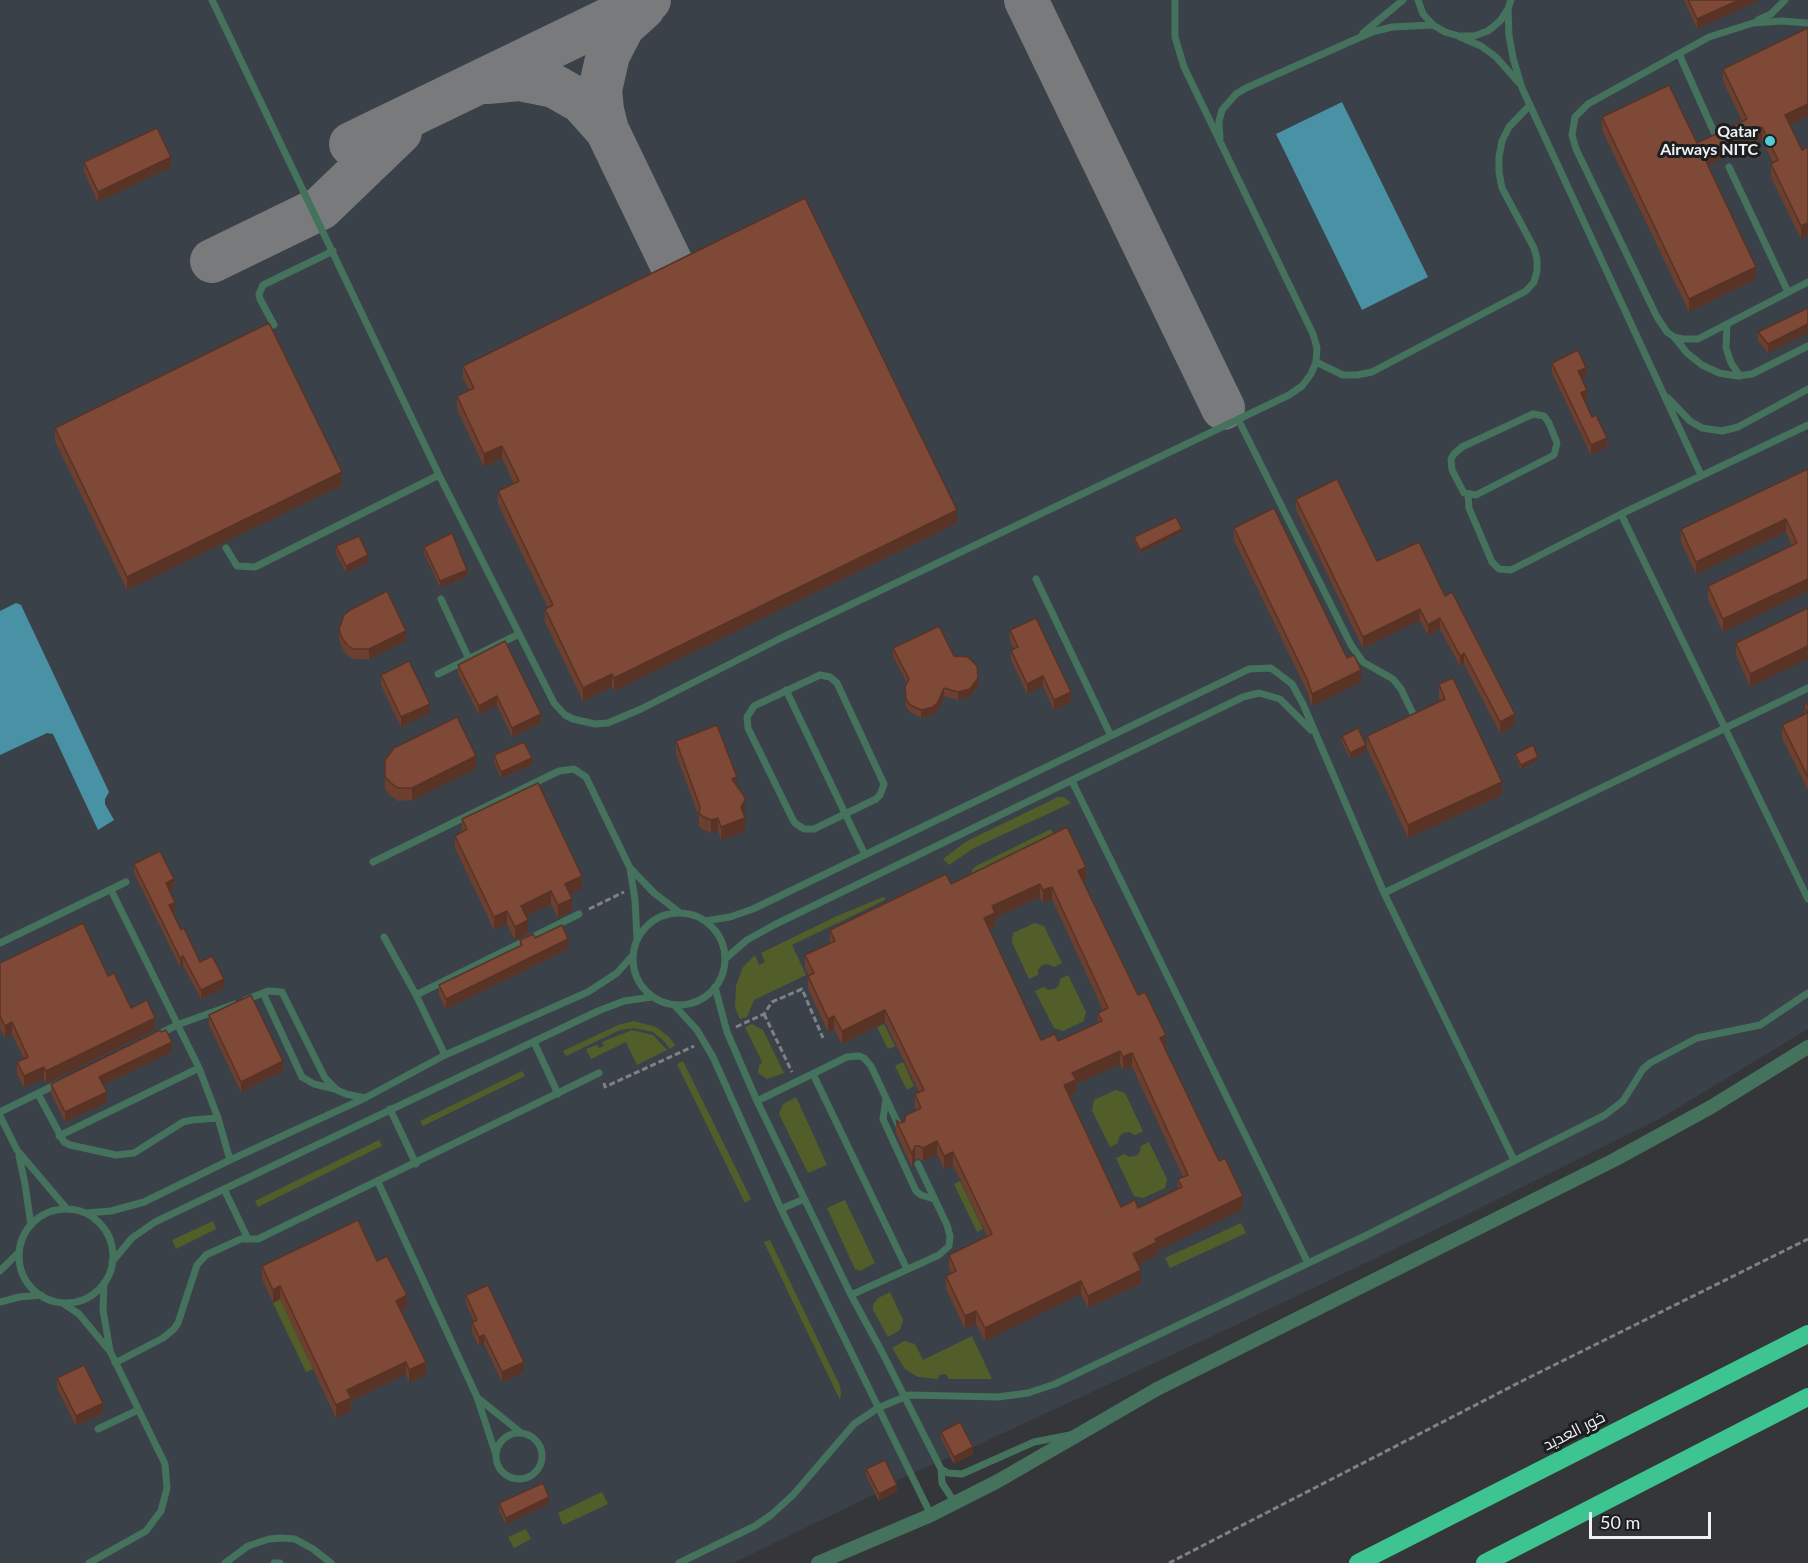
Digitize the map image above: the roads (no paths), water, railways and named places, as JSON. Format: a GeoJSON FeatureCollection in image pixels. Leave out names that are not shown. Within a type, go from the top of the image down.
{"type":"FeatureCollection","features":[{"type":"Feature","properties":{"kind":"highway","name":"خور العديد"},"geometry":{"type":"LineString","coordinates":[[1358,1563],[1808,1334]]}},
{"type":"Feature","properties":{"kind":"highway"},"geometry":{"type":"LineString","coordinates":[[1485,1563],[1808,1397]]}},
{"type":"Feature","properties":{"kind":"street"},"geometry":{"type":"LineString","coordinates":[[818,1563],[955,1503],[1026,1466],[1158,1389],[1614,1160],[1711,1107],[1808,1047]]}},
{"type":"Feature","properties":{"kind":"lane"},"geometry":{"type":"LineString","coordinates":[[212,0],[439,475],[549,693],[559,709],[573,719],[585,723],[608,723],[641,709],[781,638],[1289,395],[1302,386],[1311,375],[1316,362],[1317,348],[1307,320],[1222,149],[1179,52],[1173,21],[1175,0]]}},
{"type":"Feature","properties":{"kind":"lane"},"geometry":{"type":"LineString","coordinates":[[1356,38],[1403,0]]}},
{"type":"Feature","properties":{"kind":"lane"},"geometry":{"type":"LineString","coordinates":[[1418,0],[1423,14],[1433,25],[1481,46],[1496,57],[1522,88]]}},
{"type":"Feature","properties":{"kind":"lane"},"geometry":{"type":"LineString","coordinates":[[1459,36],[1474,36],[1488,31],[1500,21],[1511,0]]}},
{"type":"Feature","properties":{"kind":"lane"},"geometry":{"type":"LineString","coordinates":[[1785,0],[1771,14],[1753,23],[1709,37],[1588,104],[1575,117],[1572,135],[1576,149],[1657,316],[1667,332],[1687,353],[1710,370],[1740,376],[1758,371],[1808,346]]}},
{"type":"Feature","properties":{"kind":"lane"},"geometry":{"type":"LineString","coordinates":[[1508,9],[1513,58],[1522,88],[1701,475]]}},
{"type":"Feature","properties":{"kind":"lane"},"geometry":{"type":"LineString","coordinates":[[1753,23],[1782,21],[1808,23]]}},
{"type":"Feature","properties":{"kind":"lane"},"geometry":{"type":"LineString","coordinates":[[1222,149],[1219,121],[1227,103],[1236,94],[1356,38],[1392,27],[1433,25]]}},
{"type":"Feature","properties":{"kind":"lane"},"geometry":{"type":"LineString","coordinates":[[1679,54],[1717,139]]}},
{"type":"Feature","properties":{"kind":"lane"},"geometry":{"type":"LineString","coordinates":[[1316,362],[1343,375],[1372,372],[1527,291],[1534,282],[1537,259],[1534,248],[1502,188],[1499,157],[1502,141],[1509,127],[1530,105]]}},
{"type":"Feature","properties":{"kind":"lane"},"geometry":{"type":"LineString","coordinates":[[1729,167],[1788,292]]}},
{"type":"Feature","properties":{"kind":"lane"},"geometry":{"type":"LineString","coordinates":[[274,325],[260,299],[259,294],[263,285],[333,251]]}},
{"type":"Feature","properties":{"kind":"lane"},"geometry":{"type":"LineString","coordinates":[[1674,337],[1698,339],[1808,282]]}},
{"type":"Feature","properties":{"kind":"lane"},"geometry":{"type":"LineString","coordinates":[[1727,324],[1726,348],[1731,363],[1740,376]]}},
{"type":"Feature","properties":{"kind":"lane"},"geometry":{"type":"LineString","coordinates":[[1663,393],[1690,421],[1702,428],[1722,431],[1738,427],[1808,389]]}},
{"type":"Feature","properties":{"kind":"lane"},"geometry":{"type":"LineString","coordinates":[[1533,414],[1547,419],[1557,443],[1554,455],[1476,495],[1468,495],[1461,490],[1451,465],[1451,459],[1457,450],[1533,414]]}},
{"type":"Feature","properties":{"kind":"lane"},"geometry":{"type":"LineString","coordinates":[[1238,419],[1356,654],[1372,669],[1393,679],[1401,689],[1416,720]]}},
{"type":"Feature","properties":{"kind":"lane"},"geometry":{"type":"LineString","coordinates":[[1468,495],[1469,508],[1492,562],[1499,569],[1511,570],[1621,514],[1808,425]]}},
{"type":"Feature","properties":{"kind":"lane"},"geometry":{"type":"LineString","coordinates":[[226,548],[237,566],[255,567],[439,475]]}},
{"type":"Feature","properties":{"kind":"lane"},"geometry":{"type":"LineString","coordinates":[[1621,514],[1808,899]]}},
{"type":"Feature","properties":{"kind":"lane"},"geometry":{"type":"LineString","coordinates":[[1036,579],[1111,736]]}},
{"type":"Feature","properties":{"kind":"lane"},"geometry":{"type":"LineString","coordinates":[[441,599],[470,659]]}},
{"type":"Feature","properties":{"kind":"lane"},"geometry":{"type":"LineString","coordinates":[[438,674],[519,634]]}},
{"type":"Feature","properties":{"kind":"lane"},"geometry":{"type":"LineString","coordinates":[[705,921],[730,917],[753,909],[1249,669],[1271,668],[1292,684],[1303,704],[1384,893],[1514,1160]]}},
{"type":"Feature","properties":{"kind":"lane"},"geometry":{"type":"LineString","coordinates":[[820,675],[834,680],[883,778],[884,784],[880,795],[845,814],[814,829],[800,827],[792,818],[748,728],[747,717],[754,706],[820,675]]}},
{"type":"Feature","properties":{"kind":"lane"},"geometry":{"type":"LineString","coordinates":[[1384,893],[1808,688]]}},
{"type":"Feature","properties":{"kind":"lane"},"geometry":{"type":"LineString","coordinates":[[786,690],[864,855]]}},
{"type":"Feature","properties":{"kind":"lane"},"geometry":{"type":"LineString","coordinates":[[725,959],[747,940],[774,925],[1251,695],[1266,694],[1280,699],[1313,731]]}},
{"type":"Feature","properties":{"kind":"lane"},"geometry":{"type":"LineString","coordinates":[[373,862],[567,769],[581,772],[586,777],[630,868],[637,939]]}},
{"type":"Feature","properties":{"kind":"lane"},"geometry":{"type":"LineString","coordinates":[[1072,781],[1308,1263]]}},
{"type":"Feature","properties":{"kind":"lane"},"geometry":{"type":"LineString","coordinates":[[630,868],[654,894],[680,913]]}},
{"type":"Feature","properties":{"kind":"lane"},"geometry":{"type":"LineString","coordinates":[[0,943],[126,882]]}},
{"type":"Feature","properties":{"kind":"lane"},"geometry":{"type":"LineString","coordinates":[[111,890],[199,1068],[218,1118],[230,1160]]}},
{"type":"Feature","properties":{"kind":"lane"},"geometry":{"type":"LineString","coordinates":[[675,1006],[702,1000],[715,987],[724,969],[725,959],[718,934],[705,921],[680,913],[654,920],[641,932],[633,955],[633,965],[639,983],[652,997],[675,1006],[697,1030],[713,1057],[782,1209],[931,1515]]}},
{"type":"Feature","properties":{"kind":"lane"},"geometry":{"type":"LineString","coordinates":[[416,995],[579,914]]}},
{"type":"Feature","properties":{"kind":"lane"},"geometry":{"type":"LineString","coordinates":[[384,937],[445,1055]]}},
{"type":"Feature","properties":{"kind":"lane"},"geometry":{"type":"LineString","coordinates":[[110,1351],[79,1314],[60,1302],[41,1295],[24,1277],[20,1252],[25,1233],[31,1225],[47,1213],[66,1209],[86,1213],[111,1211],[144,1202],[365,1098],[445,1055],[588,992],[617,973],[633,955]]}},
{"type":"Feature","properties":{"kind":"lane"},"geometry":{"type":"LineString","coordinates":[[715,987],[727,1032],[757,1101],[851,1295],[941,1469],[942,1483],[955,1503]]}},
{"type":"Feature","properties":{"kind":"lane"},"geometry":{"type":"LineString","coordinates":[[156,1036],[177,1025],[268,991],[279,991],[285,995],[326,1078],[346,1094],[365,1098]]}},
{"type":"Feature","properties":{"kind":"lane"},"geometry":{"type":"LineString","coordinates":[[263,993],[302,1077],[314,1084],[337,1089]]}},
{"type":"Feature","properties":{"kind":"lane"},"geometry":{"type":"LineString","coordinates":[[679,1563],[755,1526],[771,1515],[793,1495],[854,1424],[878,1408],[904,1395],[998,1397],[1042,1389],[1308,1263],[1614,1109],[1623,1101],[1643,1069],[1650,1063],[1697,1038],[1760,1025],[1808,993]]}},
{"type":"Feature","properties":{"kind":"lane"},"geometry":{"type":"LineString","coordinates":[[89,1563],[146,1531],[165,1500],[167,1476],[165,1464],[110,1351],[103,1310],[104,1283],[112,1262],[132,1238],[149,1226],[224,1189],[611,1005],[652,997]]}},
{"type":"Feature","properties":{"kind":"lane"},"geometry":{"type":"LineString","coordinates":[[534,1042],[558,1094]]}},
{"type":"Feature","properties":{"kind":"lane"},"geometry":{"type":"LineString","coordinates":[[757,1101],[847,1057],[859,1056],[868,1062],[901,1130]]}},
{"type":"Feature","properties":{"kind":"lane"},"geometry":{"type":"LineString","coordinates":[[59,1136],[199,1068]]}},
{"type":"Feature","properties":{"kind":"lane"},"geometry":{"type":"LineString","coordinates":[[115,1363],[163,1338],[174,1329],[197,1265],[202,1258],[238,1240],[258,1239],[600,1073]]}},
{"type":"Feature","properties":{"kind":"lane"},"geometry":{"type":"LineString","coordinates":[[813,1074],[907,1269]]}},
{"type":"Feature","properties":{"kind":"lane"},"geometry":{"type":"LineString","coordinates":[[31,1225],[17,1150],[0,1114],[60,1083]]}},
{"type":"Feature","properties":{"kind":"lane"},"geometry":{"type":"LineString","coordinates":[[38,1094],[64,1142],[122,1155],[134,1153],[183,1122],[218,1118]]}},
{"type":"Feature","properties":{"kind":"lane"},"geometry":{"type":"LineString","coordinates":[[886,1098],[883,1119],[916,1191],[934,1199]]}},
{"type":"Feature","properties":{"kind":"lane"},"geometry":{"type":"LineString","coordinates":[[390,1109],[416,1164]]}},
{"type":"Feature","properties":{"kind":"lane"},"geometry":{"type":"LineString","coordinates":[[17,1150],[66,1209]]}},
{"type":"Feature","properties":{"kind":"lane"},"geometry":{"type":"LineString","coordinates":[[851,1295],[943,1253],[949,1246],[949,1231],[918,1164]]}},
{"type":"Feature","properties":{"kind":"lane"},"geometry":{"type":"LineString","coordinates":[[378,1182],[477,1397],[500,1469],[505,1475],[519,1479],[533,1475],[542,1463],[542,1449],[534,1437],[520,1432],[477,1397]]}},
{"type":"Feature","properties":{"kind":"lane"},"geometry":{"type":"LineString","coordinates":[[224,1189],[248,1239]]}},
{"type":"Feature","properties":{"kind":"lane"},"geometry":{"type":"LineString","coordinates":[[782,1209],[804,1199]]}},
{"type":"Feature","properties":{"kind":"lane"},"geometry":{"type":"LineString","coordinates":[[86,1213],[102,1225],[107,1233],[111,1242],[112,1262]]}},
{"type":"Feature","properties":{"kind":"lane"},"geometry":{"type":"LineString","coordinates":[[0,1271],[20,1252]]}},
{"type":"Feature","properties":{"kind":"lane"},"geometry":{"type":"LineString","coordinates":[[60,1302],[80,1301],[104,1283]]}},
{"type":"Feature","properties":{"kind":"lane"},"geometry":{"type":"LineString","coordinates":[[0,1302],[41,1295]]}},
{"type":"Feature","properties":{"kind":"lane"},"geometry":{"type":"LineString","coordinates":[[98,1429],[138,1410]]}},
{"type":"Feature","properties":{"kind":"lane"},"geometry":{"type":"LineString","coordinates":[[496,1455],[497,1448],[506,1436],[520,1432]]}},
{"type":"Feature","properties":{"kind":"lane"},"geometry":{"type":"LineString","coordinates":[[941,1469],[948,1473],[962,1474],[1035,1442],[1078,1434]]}},
{"type":"Feature","properties":{"kind":"lane"},"geometry":{"type":"LineString","coordinates":[[225,1563],[248,1546],[269,1539],[281,1538],[296,1539],[331,1563]]}},
{"type":"Feature","properties":{"kind":"lane"},"geometry":{"type":"LineString","coordinates":[[274,1563],[280,1563]]}},
{"type":"Feature","properties":{"kind":"water"},"geometry":{"type":"Polygon","coordinates":[[[1342,102],[1428,277],[1362,310],[1276,134],[1342,102]]]}},
{"type":"Feature","properties":{"kind":"water"},"geometry":{"type":"Polygon","coordinates":[[[16,603],[21,605],[109,792],[105,804],[114,820],[98,830],[53,734],[47,733],[0,755],[0,611],[16,603]]]}},
{"type":"Feature","properties":{"kind":"place","name":"Qatar Airways NITC"},"geometry":{"type":"Point","coordinates":[1770,141]}}]}
